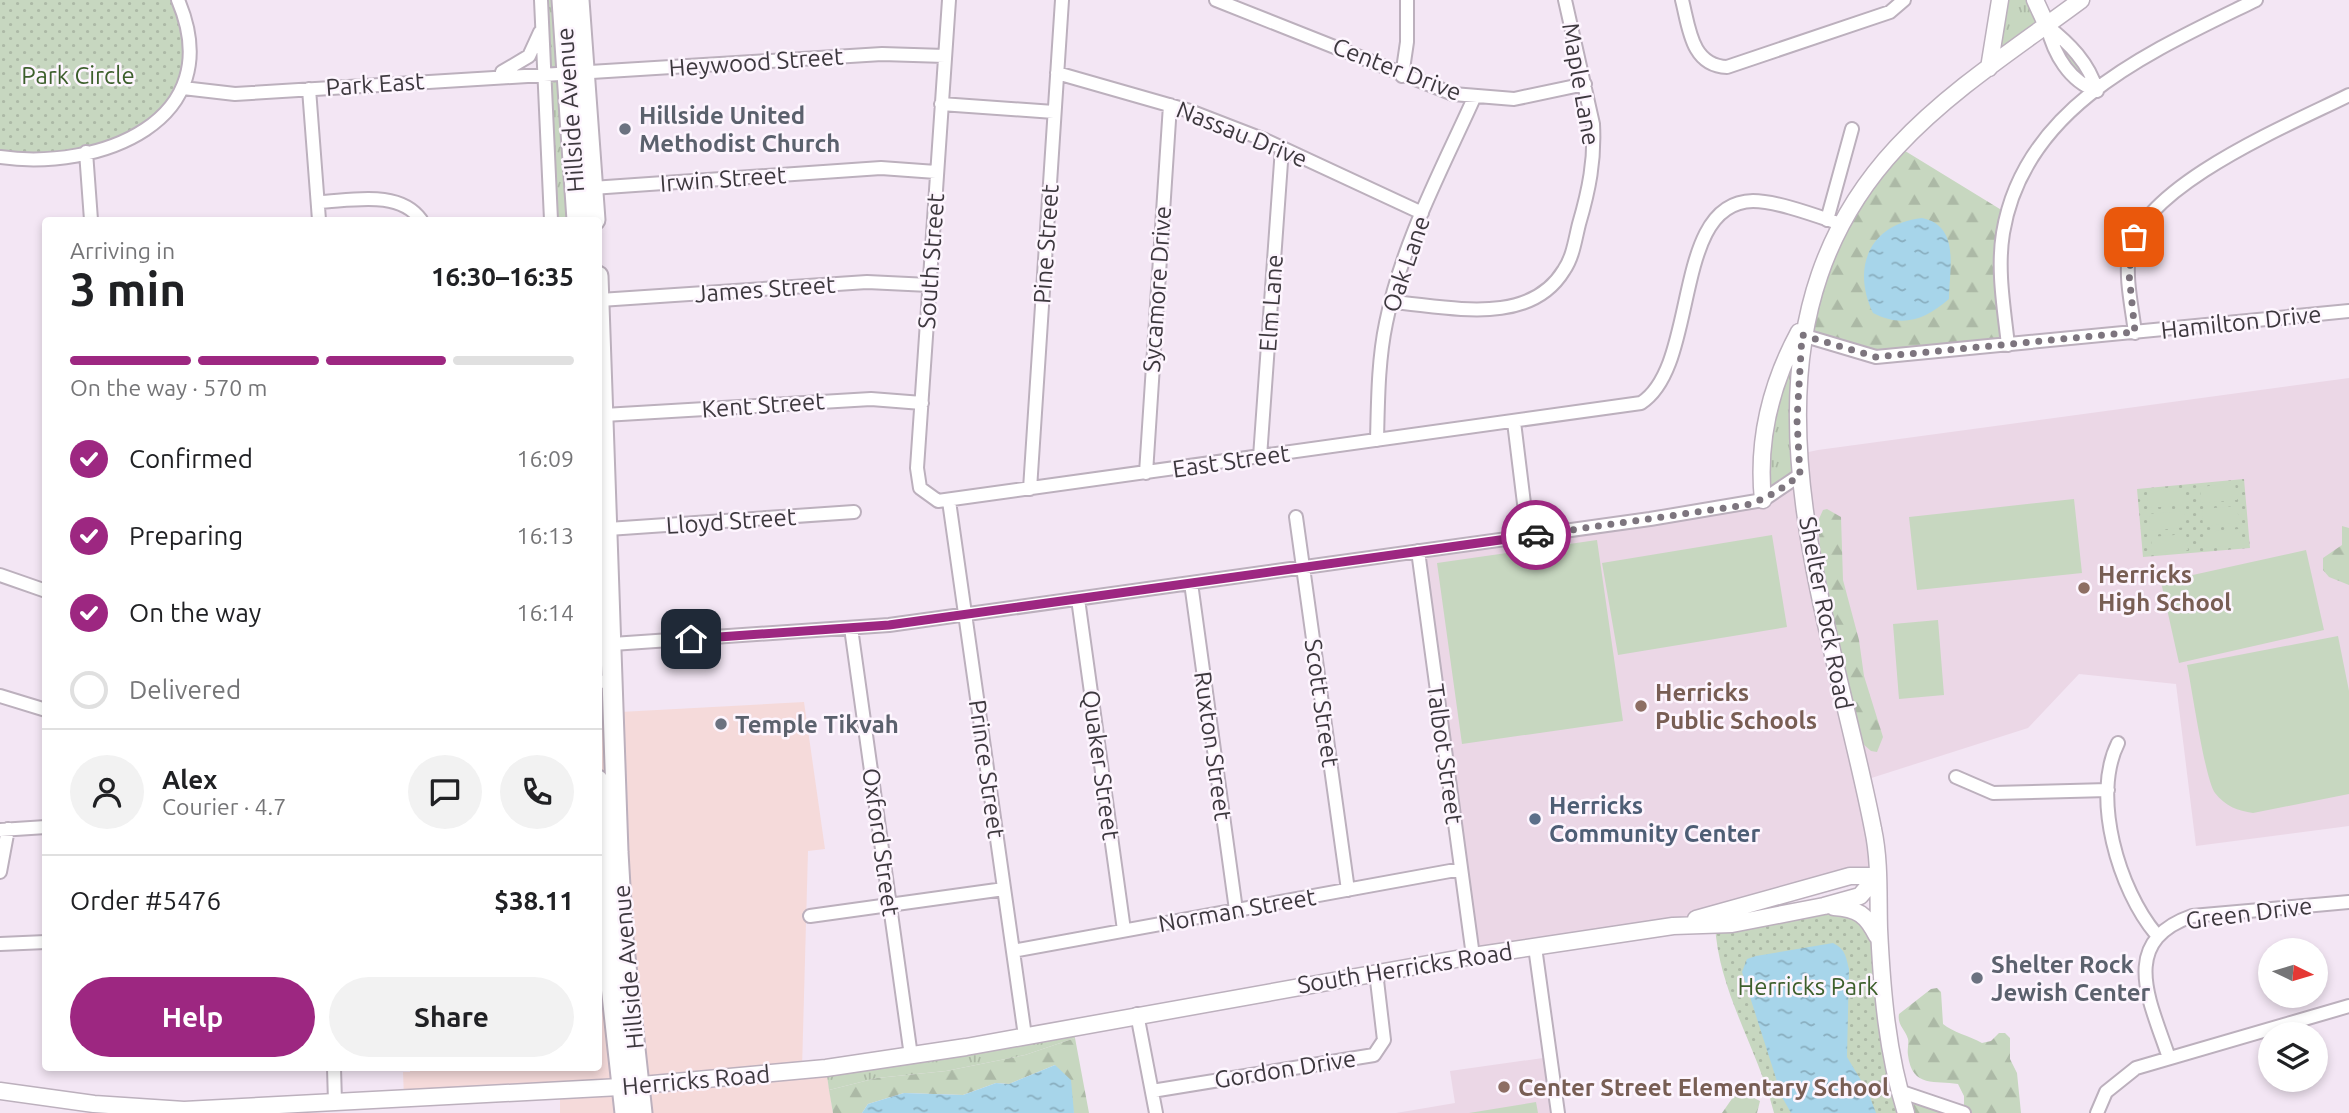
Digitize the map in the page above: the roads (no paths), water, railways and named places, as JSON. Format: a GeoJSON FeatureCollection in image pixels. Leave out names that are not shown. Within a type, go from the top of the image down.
{"type":"FeatureCollection","features":[{"type":"Feature","properties":{"kind":"main road","name":"Hillside Avenue"},"geometry":{"type":"LineString","coordinates":[[562,0],[576,74],[595,217]]}},
{"type":"Feature","properties":{"kind":"main road","name":"Hillside Avenue"},"geometry":{"type":"LineString","coordinates":[[577,217],[576,74],[579,0]]}},
{"type":"Feature","properties":{"kind":"main road"},"geometry":{"type":"LineString","coordinates":[[1989,68],[2000,0]]}},
{"type":"Feature","properties":{"kind":"main road"},"geometry":{"type":"LineString","coordinates":[[2035,0],[2047,26]]}},
{"type":"Feature","properties":{"kind":"main road","name":"Shelter Rock Road"},"geometry":{"type":"LineString","coordinates":[[1906,1113],[1899,1091],[1886,1020],[1874,831],[1824,623],[1800,475],[1797,420],[1803,329],[1834,222],[1897,146],[1948,99],[2081,0]]}},
{"type":"Feature","properties":{"kind":"main road"},"geometry":{"type":"LineString","coordinates":[[1763,500],[1761,460],[1774,389],[1803,329]]}},
{"type":"Feature","properties":{"kind":"main road","name":"Hillside Avenue"},"geometry":{"type":"LineString","coordinates":[[602,358],[602,448],[608,530],[606,682],[623,939],[629,1086],[625,1113]]}},
{"type":"Feature","properties":{"kind":"main road","name":"Hillside Avenue"},"geometry":{"type":"LineString","coordinates":[[602,860],[606,940],[629,1086],[642,1113]]}},
{"type":"Feature","properties":{"kind":"main road","name":"South Herricks Road"},"geometry":{"type":"LineString","coordinates":[[1673,926],[1850,876],[1877,876]]}},
{"type":"Feature","properties":{"kind":"main road","name":"South Herricks Road"},"geometry":{"type":"LineString","coordinates":[[1137,1014],[1472,956],[1673,926],[1732,924],[1824,906],[1860,895],[1877,876]]}},
{"type":"Feature","properties":{"kind":"main road"},"geometry":{"type":"LineString","coordinates":[[1824,906],[1855,908],[1865,914],[1880,941]]}},
{"type":"Feature","properties":{"kind":"main road","name":"Herricks Road"},"geometry":{"type":"LineString","coordinates":[[0,1091],[181,1112],[335,1102],[383,1106],[826,1068],[911,1056],[1137,1014]]}},
{"type":"Feature","properties":{"kind":"street"},"geometry":{"type":"LineString","coordinates":[[0,157],[47,158],[86,152],[131,140],[150,130],[172,108],[183,88],[189,65],[189,39],[178,0]]}},
{"type":"Feature","properties":{"kind":"street"},"geometry":{"type":"LineString","coordinates":[[539,0],[551,217]]}},
{"type":"Feature","properties":{"kind":"street","name":"South Street"},"geometry":{"type":"LineString","coordinates":[[948,0],[918,483],[924,494],[934,500],[949,501]]}},
{"type":"Feature","properties":{"kind":"street","name":"Pine Street"},"geometry":{"type":"LineString","coordinates":[[1030,489],[1062,0]]}},
{"type":"Feature","properties":{"kind":"street","name":"Center Drive"},"geometry":{"type":"LineString","coordinates":[[1216,0],[1252,6],[1402,76],[1436,89],[1474,98],[1514,99],[1585,84]]}},
{"type":"Feature","properties":{"kind":"street"},"geometry":{"type":"LineString","coordinates":[[1402,76],[1407,41],[1407,0]]}},
{"type":"Feature","properties":{"kind":"street","name":"Maple Lane"},"geometry":{"type":"LineString","coordinates":[[1391,302],[1504,309],[1536,298],[1558,279],[1570,260],[1593,170],[1593,124],[1565,0]]}},
{"type":"Feature","properties":{"kind":"street"},"geometry":{"type":"LineString","coordinates":[[1682,0],[1699,56],[1717,67],[1736,66],[1878,17],[1890,12],[1904,0]]}},
{"type":"Feature","properties":{"kind":"street"},"geometry":{"type":"LineString","coordinates":[[2008,345],[2000,265],[2011,203],[2029,159],[2043,138],[2066,114],[2155,50],[2256,0]]}},
{"type":"Feature","properties":{"kind":"street"},"geometry":{"type":"LineString","coordinates":[[492,76],[514,67],[529,56],[539,40],[542,17]]}},
{"type":"Feature","properties":{"kind":"street"},"geometry":{"type":"LineString","coordinates":[[2047,26],[2053,48],[2079,85],[2097,91]]}},
{"type":"Feature","properties":{"kind":"street","name":"Heywood Street"},"geometry":{"type":"LineString","coordinates":[[576,74],[882,54],[944,56]]}},
{"type":"Feature","properties":{"kind":"street","name":"Nassau Drive"},"geometry":{"type":"LineString","coordinates":[[1057,73],[1170,105],[1282,148],[1422,213]]}},
{"type":"Feature","properties":{"kind":"street","name":"Park East"},"geometry":{"type":"LineString","coordinates":[[183,88],[235,94],[492,76],[576,74]]}},
{"type":"Feature","properties":{"kind":"street"},"geometry":{"type":"LineString","coordinates":[[309,89],[319,217]]}},
{"type":"Feature","properties":{"kind":"street"},"geometry":{"type":"LineString","coordinates":[[2135,332],[2129,254],[2140,225],[2157,206],[2227,156],[2349,95]]}},
{"type":"Feature","properties":{"kind":"street","name":"Oak Lane"},"geometry":{"type":"LineString","coordinates":[[1377,440],[1382,352],[1391,302],[1422,213],[1474,98]]}},
{"type":"Feature","properties":{"kind":"street"},"geometry":{"type":"LineString","coordinates":[[941,104],[1054,112]]}},
{"type":"Feature","properties":{"kind":"street","name":"Sycamore Drive"},"geometry":{"type":"LineString","coordinates":[[1146,473],[1170,105]]}},
{"type":"Feature","properties":{"kind":"street"},"geometry":{"type":"LineString","coordinates":[[1834,222],[1852,129]]}},
{"type":"Feature","properties":{"kind":"street","name":"Elm Lane"},"geometry":{"type":"LineString","coordinates":[[1260,457],[1282,148]]}},
{"type":"Feature","properties":{"kind":"street"},"geometry":{"type":"LineString","coordinates":[[86,152],[90,217]]}},
{"type":"Feature","properties":{"kind":"street","name":"Irwin Street"},"geometry":{"type":"LineString","coordinates":[[592,188],[881,168],[936,172]]}},
{"type":"Feature","properties":{"kind":"street"},"geometry":{"type":"LineString","coordinates":[[317,202],[385,200],[407,207],[418,217]]}},
{"type":"Feature","properties":{"kind":"street","name":"East Street"},"geometry":{"type":"LineString","coordinates":[[949,501],[1641,403],[1665,379],[1700,244],[1717,217],[1732,206],[1756,201],[1834,222]]}},
{"type":"Feature","properties":{"kind":"street","name":"James Street"},"geometry":{"type":"LineString","coordinates":[[602,300],[867,282],[929,285]]}},
{"type":"Feature","properties":{"kind":"street","name":"Hamilton Drive"},"geometry":{"type":"LineString","coordinates":[[1803,329],[1872,357],[2349,311]]}},
{"type":"Feature","properties":{"kind":"street","name":"Kent Street"},"geometry":{"type":"LineString","coordinates":[[604,415],[871,398],[922,403]]}},
{"type":"Feature","properties":{"kind":"street"},"geometry":{"type":"LineString","coordinates":[[1514,422],[1528,536]]}},
{"type":"Feature","properties":{"kind":"street"},"geometry":{"type":"LineString","coordinates":[[605,645],[851,628],[1528,536],[1763,500],[1800,475]]}},
{"type":"Feature","properties":{"kind":"street","name":"Prince Street"},"geometry":{"type":"LineString","coordinates":[[949,501],[1025,1036]]}},
{"type":"Feature","properties":{"kind":"street","name":"Lloyd Street"},"geometry":{"type":"LineString","coordinates":[[608,530],[854,512]]}},
{"type":"Feature","properties":{"kind":"street","name":"Scott Street"},"geometry":{"type":"LineString","coordinates":[[1296,517],[1348,890]]}},
{"type":"Feature","properties":{"kind":"street","name":"Talbot Street"},"geometry":{"type":"LineString","coordinates":[[1418,551],[1472,956]]}},
{"type":"Feature","properties":{"kind":"street"},"geometry":{"type":"LineString","coordinates":[[0,575],[42,590]]}},
{"type":"Feature","properties":{"kind":"street","name":"Ruxton Street"},"geometry":{"type":"LineString","coordinates":[[1191,583],[1236,910]]}},
{"type":"Feature","properties":{"kind":"street","name":"Quaker Street"},"geometry":{"type":"LineString","coordinates":[[1078,598],[1124,930]]}},
{"type":"Feature","properties":{"kind":"street","name":"Oxford Street"},"geometry":{"type":"LineString","coordinates":[[851,628],[911,1056]]}},
{"type":"Feature","properties":{"kind":"street"},"geometry":{"type":"LineString","coordinates":[[0,696],[42,709]]}},
{"type":"Feature","properties":{"kind":"street"},"geometry":{"type":"LineString","coordinates":[[2118,743],[2109,766],[2108,790],[2114,847],[2121,875],[2133,903],[2156,934]]}},
{"type":"Feature","properties":{"kind":"street"},"geometry":{"type":"LineString","coordinates":[[1956,777],[1993,793],[2108,790]]}},
{"type":"Feature","properties":{"kind":"street"},"geometry":{"type":"LineString","coordinates":[[0,872],[4,829],[42,827]]}},
{"type":"Feature","properties":{"kind":"street","name":"Norman Street"},"geometry":{"type":"LineString","coordinates":[[1013,951],[1461,869]]}},
{"type":"Feature","properties":{"kind":"street"},"geometry":{"type":"LineString","coordinates":[[810,916],[1004,889]]}},
{"type":"Feature","properties":{"kind":"street","name":"Green Drive"},"geometry":{"type":"LineString","coordinates":[[2169,1058],[2148,994],[2146,976],[2147,958],[2156,934],[2175,922],[2192,916],[2349,902]]}},
{"type":"Feature","properties":{"kind":"street"},"geometry":{"type":"LineString","coordinates":[[0,944],[42,942]]}},
{"type":"Feature","properties":{"kind":"street"},"geometry":{"type":"LineString","coordinates":[[1535,947],[1558,1113]]}},
{"type":"Feature","properties":{"kind":"street","name":"Gordon Drive"},"geometry":{"type":"LineString","coordinates":[[1152,1091],[1374,1055],[1384,1040],[1376,972]]}},
{"type":"Feature","properties":{"kind":"street"},"geometry":{"type":"LineString","coordinates":[[2097,1113],[2106,1092],[2124,1075],[2169,1058],[2349,1006]]}},
{"type":"Feature","properties":{"kind":"street"},"geometry":{"type":"LineString","coordinates":[[1137,1014],[1156,1113]]}},
{"type":"Feature","properties":{"kind":"street"},"geometry":{"type":"LineString","coordinates":[[334,1071],[335,1102]]}},
{"type":"Feature","properties":{"kind":"street"},"geometry":{"type":"LineString","coordinates":[[1899,1091],[1964,1113]]}},
{"type":"Feature","properties":{"kind":"water"},"geometry":{"type":"Polygon","coordinates":[[[1922,218],[1943,230],[1948,239],[1951,263],[1949,299],[1931,312],[1913,320],[1884,318],[1873,313],[1867,296],[1865,264],[1878,239],[1889,229],[1922,218]]]}},
{"type":"Feature","properties":{"kind":"water"},"geometry":{"type":"Polygon","coordinates":[[[1833,943],[1844,953],[1849,969],[1847,1057],[1868,1092],[1876,1113],[1791,1113],[1782,1097],[1742,972],[1747,959],[1756,956],[1833,943]]]}},
{"type":"Feature","properties":{"kind":"water"},"geometry":{"type":"Polygon","coordinates":[[[1055,1065],[1071,1080],[1074,1113],[862,1113],[868,1104],[904,1093],[963,1095],[996,1083],[1009,1084],[1055,1065]]]}},
{"type":"Feature","properties":{"kind":"place","name":"Hillside United Methodist Church"},"geometry":{"type":"Point","coordinates":[625,129]}},
{"type":"Feature","properties":{"kind":"place","name":"Herricks High School"},"geometry":{"type":"Point","coordinates":[2084,588]}},
{"type":"Feature","properties":{"kind":"place","name":"Herricks Public Schools"},"geometry":{"type":"Point","coordinates":[1641,706]}},
{"type":"Feature","properties":{"kind":"place","name":"Temple Tikvah"},"geometry":{"type":"Point","coordinates":[721,724]}},
{"type":"Feature","properties":{"kind":"place","name":"Herricks Community Center"},"geometry":{"type":"Point","coordinates":[1535,819]}},
{"type":"Feature","properties":{"kind":"place","name":"Shelter Rock Jewish Center"},"geometry":{"type":"Point","coordinates":[1977,978]}},
{"type":"Feature","properties":{"kind":"place","name":"Center Street Elementary School"},"geometry":{"type":"Point","coordinates":[1504,1087]}},
{"type":"Feature","properties":{"kind":"park label","name":"Park Circle"},"geometry":{"type":"Point","coordinates":[78,75]}},
{"type":"Feature","properties":{"kind":"park label","name":"Herricks Park"},"geometry":{"type":"Point","coordinates":[1808,986]}}]}
